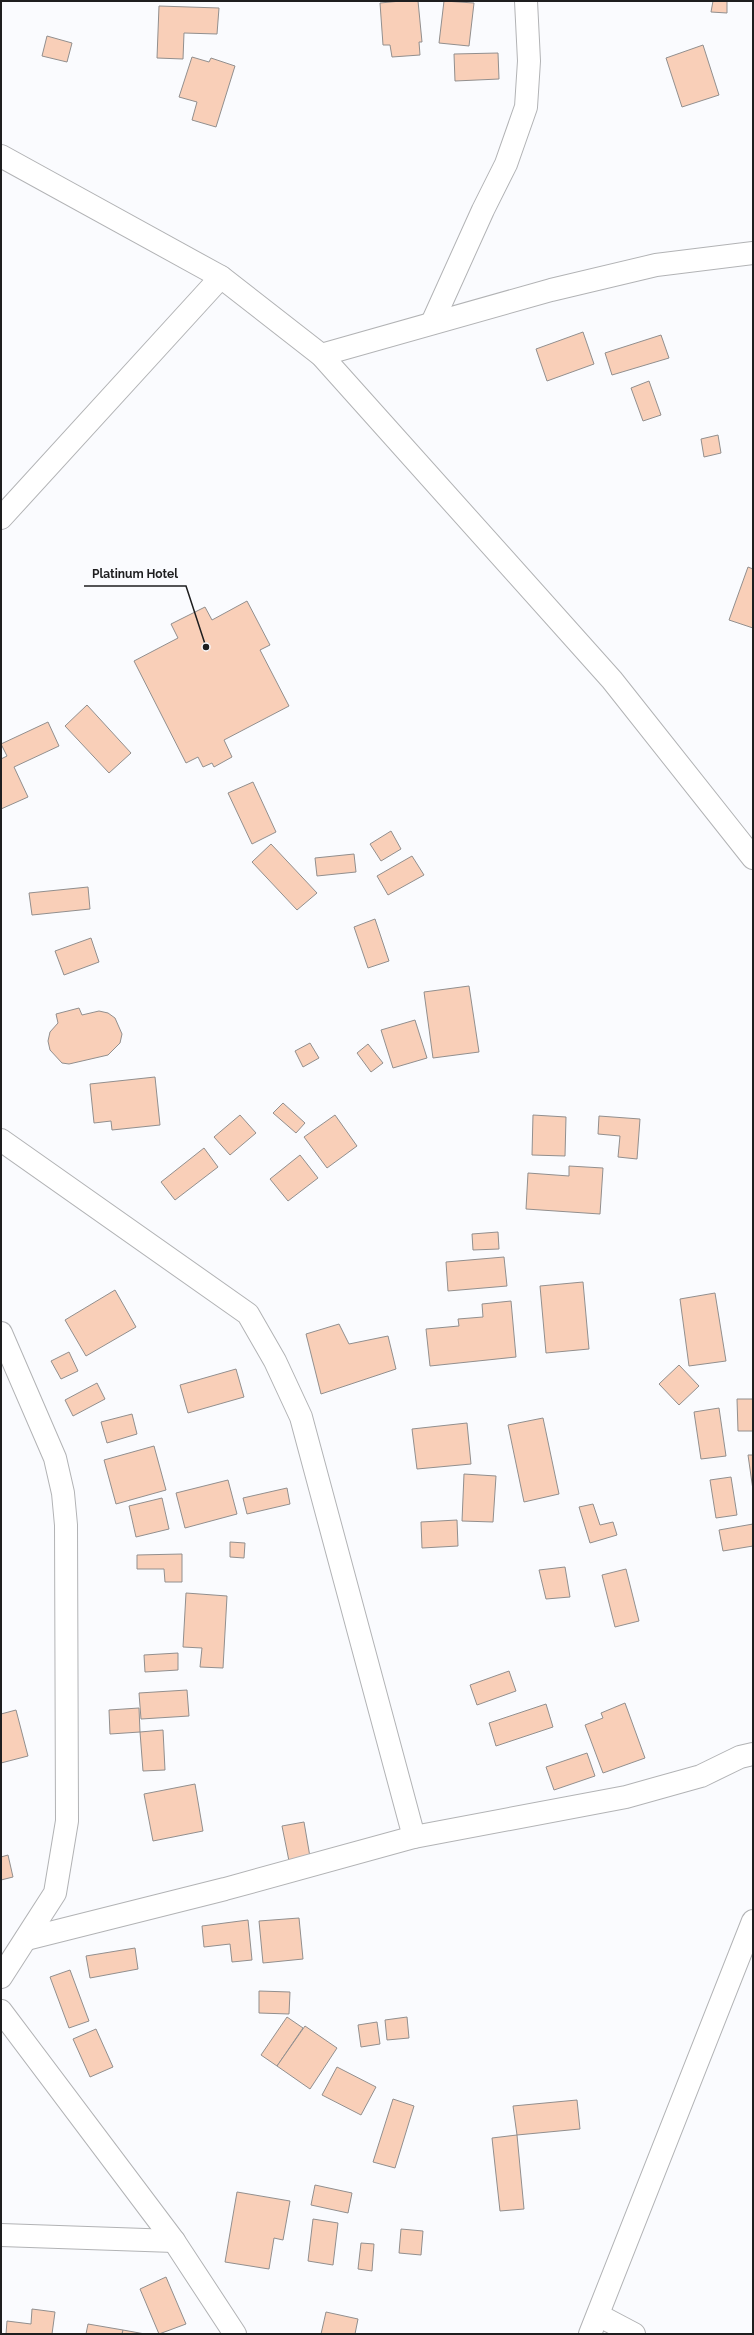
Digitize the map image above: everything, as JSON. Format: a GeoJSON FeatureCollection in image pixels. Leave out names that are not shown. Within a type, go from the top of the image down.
{"type":"FeatureCollection","features":[{"type":"Feature","properties":{"kind":"street"},"geometry":{"type":"LineString","coordinates":[[432,323],[483,210],[506,164],[526,107],[529,61],[526,1]]}},
{"type":"Feature","properties":{"kind":"street"},"geometry":{"type":"LineString","coordinates":[[1,156],[221,277],[321,355],[612,680],[753,858]]}},
{"type":"Feature","properties":{"kind":"street"},"geometry":{"type":"LineString","coordinates":[[321,355],[551,290],[656,265],[753,253]]}},
{"type":"Feature","properties":{"kind":"street"},"geometry":{"type":"LineString","coordinates":[[1,518],[221,277]]}},
{"type":"Feature","properties":{"kind":"street"},"geometry":{"type":"LineString","coordinates":[[1,1140],[248,1314],[275,1361],[301,1417],[414,1837]]}},
{"type":"Feature","properties":{"kind":"street"},"geometry":{"type":"LineString","coordinates":[[1,1333],[55,1458],[63,1493],[66,1525],[67,1821],[55,1893],[1,1977]]}},
{"type":"Feature","properties":{"kind":"street"},"geometry":{"type":"LineString","coordinates":[[26,1940],[226,1890],[414,1837],[626,1797],[701,1776],[740,1757],[753,1754]]}},
{"type":"Feature","properties":{"kind":"street"},"geometry":{"type":"LineString","coordinates":[[634,2334],[594,2325],[753,1921]]}},
{"type":"Feature","properties":{"kind":"street"},"geometry":{"type":"LineString","coordinates":[[1,2011],[174,2241],[235,2334]]}},
{"type":"Feature","properties":{"kind":"street"},"geometry":{"type":"LineString","coordinates":[[1,2235],[174,2241]]}},
{"type":"Feature","properties":{"kind":"building"},"geometry":{"type":"Polygon","coordinates":[[[418,1],[422,42],[419,42],[420,55],[392,57],[390,45],[383,45],[380,3],[418,1]]]}},
{"type":"Feature","properties":{"kind":"building"},"geometry":{"type":"Polygon","coordinates":[[[444,1],[474,3],[469,46],[439,43],[444,1]]]}},
{"type":"Feature","properties":{"kind":"building"},"geometry":{"type":"Polygon","coordinates":[[[713,1],[727,1],[727,13],[711,12],[713,1]]]}},
{"type":"Feature","properties":{"kind":"building"},"geometry":{"type":"Polygon","coordinates":[[[159,6],[219,8],[217,34],[184,33],[183,59],[157,58],[159,6]]]}},
{"type":"Feature","properties":{"kind":"building"},"geometry":{"type":"Polygon","coordinates":[[[47,36],[72,43],[67,62],[42,56],[47,36]]]}},
{"type":"Feature","properties":{"kind":"building"},"geometry":{"type":"Polygon","coordinates":[[[703,45],[719,95],[682,107],[666,58],[703,45]]]}},
{"type":"Feature","properties":{"kind":"building"},"geometry":{"type":"Polygon","coordinates":[[[498,53],[499,79],[455,81],[454,54],[498,53]]]}},
{"type":"Feature","properties":{"kind":"building"},"geometry":{"type":"Polygon","coordinates":[[[192,57],[209,62],[211,58],[235,66],[216,127],[192,120],[197,102],[179,97],[192,57]]]}},
{"type":"Feature","properties":{"kind":"building"},"geometry":{"type":"Polygon","coordinates":[[[583,332],[594,364],[547,381],[536,349],[583,332]]]}},
{"type":"Feature","properties":{"kind":"building"},"geometry":{"type":"Polygon","coordinates":[[[661,335],[669,358],[612,375],[605,353],[661,335]]]}},
{"type":"Feature","properties":{"kind":"building"},"geometry":{"type":"Polygon","coordinates":[[[649,381],[661,415],[643,421],[631,388],[649,381]]]}},
{"type":"Feature","properties":{"kind":"building"},"geometry":{"type":"Polygon","coordinates":[[[718,435],[721,453],[704,457],[701,439],[718,435]]]}},
{"type":"Feature","properties":{"kind":"building"},"geometry":{"type":"Polygon","coordinates":[[[748,567],[753,569],[753,628],[729,620],[748,567]]]}},
{"type":"Feature","properties":{"kind":"building"},"geometry":{"type":"Polygon","coordinates":[[[247,601],[270,645],[260,650],[289,706],[224,740],[232,757],[214,767],[212,763],[203,767],[198,757],[186,763],[134,661],[178,638],[171,624],[205,607],[212,620],[247,601]]]}},
{"type":"Feature","properties":{"kind":"building"},"geometry":{"type":"Polygon","coordinates":[[[87,705],[131,753],[109,773],[65,726],[87,705]]]}},
{"type":"Feature","properties":{"kind":"building"},"geometry":{"type":"Polygon","coordinates":[[[48,722],[59,746],[14,767],[28,797],[1,809],[1,759],[7,756],[1,744],[48,722]]]}},
{"type":"Feature","properties":{"kind":"building"},"geometry":{"type":"Polygon","coordinates":[[[253,782],[276,832],[252,844],[228,793],[253,782]]]}},
{"type":"Feature","properties":{"kind":"building"},"geometry":{"type":"Polygon","coordinates":[[[391,831],[401,849],[381,861],[370,844],[391,831]]]}},
{"type":"Feature","properties":{"kind":"building"},"geometry":{"type":"Polygon","coordinates":[[[271,844],[317,893],[297,910],[252,862],[271,844]]]}},
{"type":"Feature","properties":{"kind":"building"},"geometry":{"type":"Polygon","coordinates":[[[354,854],[356,872],[317,876],[315,858],[354,854]]]}},
{"type":"Feature","properties":{"kind":"building"},"geometry":{"type":"Polygon","coordinates":[[[412,856],[424,875],[388,895],[377,876],[412,856]]]}},
{"type":"Feature","properties":{"kind":"building"},"geometry":{"type":"Polygon","coordinates":[[[88,887],[90,909],[32,915],[29,893],[88,887]]]}},
{"type":"Feature","properties":{"kind":"building"},"geometry":{"type":"Polygon","coordinates":[[[375,919],[389,961],[368,968],[354,927],[375,919]]]}},
{"type":"Feature","properties":{"kind":"building"},"geometry":{"type":"Polygon","coordinates":[[[91,938],[99,962],[64,975],[55,951],[91,938]]]}},
{"type":"Feature","properties":{"kind":"building"},"geometry":{"type":"Polygon","coordinates":[[[469,986],[479,1052],[433,1058],[424,992],[469,986]]]}},
{"type":"Feature","properties":{"kind":"building"},"geometry":{"type":"Polygon","coordinates":[[[79,1008],[82,1015],[99,1011],[108,1013],[115,1018],[122,1034],[120,1043],[108,1055],[69,1064],[62,1063],[50,1050],[48,1041],[50,1032],[58,1023],[56,1014],[79,1008]]]}},
{"type":"Feature","properties":{"kind":"building"},"geometry":{"type":"Polygon","coordinates":[[[415,1020],[427,1058],[393,1068],[381,1030],[415,1020]]]}},
{"type":"Feature","properties":{"kind":"building"},"geometry":{"type":"Polygon","coordinates":[[[310,1043],[319,1058],[303,1067],[295,1051],[310,1043]]]}},
{"type":"Feature","properties":{"kind":"building"},"geometry":{"type":"Polygon","coordinates":[[[368,1044],[383,1063],[371,1072],[357,1053],[368,1044]]]}},
{"type":"Feature","properties":{"kind":"building"},"geometry":{"type":"Polygon","coordinates":[[[155,1077],[160,1125],[112,1130],[111,1121],[94,1123],[90,1084],[155,1077]]]}},
{"type":"Feature","properties":{"kind":"building"},"geometry":{"type":"Polygon","coordinates":[[[283,1103],[305,1123],[296,1133],[273,1113],[283,1103]]]}},
{"type":"Feature","properties":{"kind":"building"},"geometry":{"type":"Polygon","coordinates":[[[240,1115],[256,1133],[230,1155],[214,1137],[240,1115]]]}},
{"type":"Feature","properties":{"kind":"building"},"geometry":{"type":"Polygon","coordinates":[[[335,1115],[357,1146],[327,1168],[304,1137],[335,1115]]]}},
{"type":"Feature","properties":{"kind":"building"},"geometry":{"type":"Polygon","coordinates":[[[533,1115],[566,1117],[565,1156],[532,1155],[533,1115]]]}},
{"type":"Feature","properties":{"kind":"building"},"geometry":{"type":"Polygon","coordinates":[[[599,1116],[640,1119],[637,1159],[618,1157],[620,1136],[598,1134],[599,1116]]]}},
{"type":"Feature","properties":{"kind":"building"},"geometry":{"type":"Polygon","coordinates":[[[204,1148],[218,1167],[175,1200],[161,1182],[204,1148]]]}},
{"type":"Feature","properties":{"kind":"building"},"geometry":{"type":"Polygon","coordinates":[[[300,1155],[318,1178],[288,1201],[270,1179],[300,1155]]]}},
{"type":"Feature","properties":{"kind":"building"},"geometry":{"type":"Polygon","coordinates":[[[569,1166],[603,1168],[600,1214],[526,1209],[528,1173],[569,1176],[569,1166]]]}},
{"type":"Feature","properties":{"kind":"building"},"geometry":{"type":"Polygon","coordinates":[[[498,1232],[499,1249],[473,1250],[472,1234],[498,1232]]]}},
{"type":"Feature","properties":{"kind":"building"},"geometry":{"type":"Polygon","coordinates":[[[504,1257],[507,1286],[448,1291],[446,1262],[504,1257]]]}},
{"type":"Feature","properties":{"kind":"building"},"geometry":{"type":"Polygon","coordinates":[[[583,1282],[589,1349],[546,1353],[540,1286],[583,1282]]]}},
{"type":"Feature","properties":{"kind":"building"},"geometry":{"type":"Polygon","coordinates":[[[115,1290],[136,1327],[86,1356],[65,1320],[115,1290]]]}},
{"type":"Feature","properties":{"kind":"building"},"geometry":{"type":"Polygon","coordinates":[[[715,1293],[726,1361],[689,1366],[680,1299],[715,1293]]]}},
{"type":"Feature","properties":{"kind":"building"},"geometry":{"type":"Polygon","coordinates":[[[511,1301],[516,1357],[430,1366],[426,1329],[459,1326],[458,1319],[483,1317],[482,1304],[511,1301]]]}},
{"type":"Feature","properties":{"kind":"building"},"geometry":{"type":"Polygon","coordinates":[[[339,1324],[349,1344],[388,1336],[396,1369],[321,1394],[306,1334],[339,1324]]]}},
{"type":"Feature","properties":{"kind":"building"},"geometry":{"type":"Polygon","coordinates":[[[69,1352],[78,1371],[61,1379],[51,1361],[69,1352]]]}},
{"type":"Feature","properties":{"kind":"building"},"geometry":{"type":"Polygon","coordinates":[[[679,1365],[699,1386],[679,1405],[659,1384],[679,1365]]]}},
{"type":"Feature","properties":{"kind":"building"},"geometry":{"type":"Polygon","coordinates":[[[236,1369],[244,1397],[188,1413],[180,1385],[236,1369]]]}},
{"type":"Feature","properties":{"kind":"building"},"geometry":{"type":"Polygon","coordinates":[[[97,1383],[105,1399],[73,1416],[65,1400],[97,1383]]]}},
{"type":"Feature","properties":{"kind":"building"},"geometry":{"type":"Polygon","coordinates":[[[737,1399],[753,1399],[753,1431],[738,1431],[737,1399]]]}},
{"type":"Feature","properties":{"kind":"building"},"geometry":{"type":"Polygon","coordinates":[[[719,1408],[726,1456],[701,1459],[694,1412],[719,1408]]]}},
{"type":"Feature","properties":{"kind":"building"},"geometry":{"type":"Polygon","coordinates":[[[132,1414],[137,1434],[107,1443],[101,1422],[132,1414]]]}},
{"type":"Feature","properties":{"kind":"building"},"geometry":{"type":"Polygon","coordinates":[[[543,1418],[559,1494],[524,1502],[508,1425],[543,1418]]]}},
{"type":"Feature","properties":{"kind":"building"},"geometry":{"type":"Polygon","coordinates":[[[467,1423],[471,1464],[417,1469],[412,1429],[467,1423]]]}},
{"type":"Feature","properties":{"kind":"building"},"geometry":{"type":"Polygon","coordinates":[[[154,1446],[166,1490],[116,1504],[104,1460],[154,1446]]]}},
{"type":"Feature","properties":{"kind":"building"},"geometry":{"type":"Polygon","coordinates":[[[748,1455],[753,1455],[753,1490],[748,1455]]]}},
{"type":"Feature","properties":{"kind":"building"},"geometry":{"type":"Polygon","coordinates":[[[464,1474],[496,1476],[493,1522],[462,1521],[464,1474]]]}},
{"type":"Feature","properties":{"kind":"building"},"geometry":{"type":"Polygon","coordinates":[[[731,1477],[737,1515],[716,1518],[710,1480],[731,1477]]]}},
{"type":"Feature","properties":{"kind":"building"},"geometry":{"type":"Polygon","coordinates":[[[228,1480],[237,1514],[185,1528],[176,1493],[228,1480]]]}},
{"type":"Feature","properties":{"kind":"building"},"geometry":{"type":"Polygon","coordinates":[[[287,1488],[290,1504],[247,1514],[243,1498],[287,1488]]]}},
{"type":"Feature","properties":{"kind":"building"},"geometry":{"type":"Polygon","coordinates":[[[162,1498],[169,1529],[136,1537],[129,1506],[162,1498]]]}},
{"type":"Feature","properties":{"kind":"building"},"geometry":{"type":"Polygon","coordinates":[[[593,1504],[600,1525],[613,1522],[617,1535],[590,1543],[579,1507],[593,1504]]]}},
{"type":"Feature","properties":{"kind":"building"},"geometry":{"type":"Polygon","coordinates":[[[457,1520],[458,1546],[422,1548],[421,1522],[457,1520]]]}},
{"type":"Feature","properties":{"kind":"building"},"geometry":{"type":"Polygon","coordinates":[[[753,1524],[753,1546],[723,1551],[719,1530],[753,1524]]]}},
{"type":"Feature","properties":{"kind":"building"},"geometry":{"type":"Polygon","coordinates":[[[230,1542],[245,1543],[244,1558],[230,1557],[230,1542]]]}},
{"type":"Feature","properties":{"kind":"building"},"geometry":{"type":"Polygon","coordinates":[[[182,1554],[182,1582],[165,1582],[164,1569],[137,1569],[137,1555],[182,1554]]]}},
{"type":"Feature","properties":{"kind":"building"},"geometry":{"type":"Polygon","coordinates":[[[565,1567],[570,1597],[546,1599],[539,1570],[565,1567]]]}},
{"type":"Feature","properties":{"kind":"building"},"geometry":{"type":"Polygon","coordinates":[[[626,1569],[639,1621],[615,1627],[602,1575],[626,1569]]]}},
{"type":"Feature","properties":{"kind":"building"},"geometry":{"type":"Polygon","coordinates":[[[186,1593],[227,1596],[223,1668],[200,1667],[202,1648],[183,1647],[186,1593]]]}},
{"type":"Feature","properties":{"kind":"building"},"geometry":{"type":"Polygon","coordinates":[[[178,1653],[178,1670],[145,1672],[144,1655],[178,1653]]]}},
{"type":"Feature","properties":{"kind":"building"},"geometry":{"type":"Polygon","coordinates":[[[509,1671],[516,1691],[477,1705],[470,1685],[509,1671]]]}},
{"type":"Feature","properties":{"kind":"building"},"geometry":{"type":"Polygon","coordinates":[[[187,1690],[189,1716],[141,1719],[139,1693],[187,1690]]]}},
{"type":"Feature","properties":{"kind":"building"},"geometry":{"type":"Polygon","coordinates":[[[625,1703],[645,1758],[603,1773],[585,1725],[603,1718],[601,1713],[625,1703]]]}},
{"type":"Feature","properties":{"kind":"building"},"geometry":{"type":"Polygon","coordinates":[[[546,1704],[553,1727],[496,1746],[489,1723],[546,1704]]]}},
{"type":"Feature","properties":{"kind":"building"},"geometry":{"type":"Polygon","coordinates":[[[139,1708],[140,1732],[110,1734],[109,1710],[139,1708]]]}},
{"type":"Feature","properties":{"kind":"building"},"geometry":{"type":"Polygon","coordinates":[[[16,1710],[28,1756],[1,1763],[1,1714],[16,1710]]]}},
{"type":"Feature","properties":{"kind":"building"},"geometry":{"type":"Polygon","coordinates":[[[163,1730],[165,1770],[143,1771],[140,1732],[163,1730]]]}},
{"type":"Feature","properties":{"kind":"building"},"geometry":{"type":"Polygon","coordinates":[[[587,1753],[595,1776],[554,1790],[546,1767],[587,1753]]]}},
{"type":"Feature","properties":{"kind":"building"},"geometry":{"type":"Polygon","coordinates":[[[195,1784],[203,1831],[153,1841],[144,1794],[195,1784]]]}},
{"type":"Feature","properties":{"kind":"building"},"geometry":{"type":"Polygon","coordinates":[[[304,1822],[310,1857],[289,1861],[282,1826],[304,1822]]]}},
{"type":"Feature","properties":{"kind":"building"},"geometry":{"type":"Polygon","coordinates":[[[8,1855],[13,1877],[1,1880],[1,1857],[8,1855]]]}},
{"type":"Feature","properties":{"kind":"building"},"geometry":{"type":"Polygon","coordinates":[[[299,1918],[303,1959],[263,1963],[259,1921],[299,1918]]]}},
{"type":"Feature","properties":{"kind":"building"},"geometry":{"type":"Polygon","coordinates":[[[248,1920],[252,1960],[232,1962],[230,1944],[204,1947],[202,1926],[248,1920]]]}},
{"type":"Feature","properties":{"kind":"building"},"geometry":{"type":"Polygon","coordinates":[[[135,1948],[138,1969],[90,1978],[86,1956],[135,1948]]]}},
{"type":"Feature","properties":{"kind":"building"},"geometry":{"type":"Polygon","coordinates":[[[70,1970],[89,2021],[69,2028],[50,1977],[70,1970]]]}},
{"type":"Feature","properties":{"kind":"building"},"geometry":{"type":"Polygon","coordinates":[[[259,1991],[290,1992],[289,2014],[259,2013],[259,1991]]]}},
{"type":"Feature","properties":{"kind":"building"},"geometry":{"type":"Polygon","coordinates":[[[287,2017],[303,2028],[277,2066],[261,2055],[287,2017]]]}},
{"type":"Feature","properties":{"kind":"building"},"geometry":{"type":"Polygon","coordinates":[[[407,2017],[409,2038],[387,2040],[385,2020],[407,2017]]]}},
{"type":"Feature","properties":{"kind":"building"},"geometry":{"type":"Polygon","coordinates":[[[377,2022],[380,2044],[361,2047],[358,2025],[377,2022]]]}},
{"type":"Feature","properties":{"kind":"building"},"geometry":{"type":"Polygon","coordinates":[[[305,2026],[337,2048],[310,2089],[277,2066],[305,2026]]]}},
{"type":"Feature","properties":{"kind":"building"},"geometry":{"type":"Polygon","coordinates":[[[96,2029],[113,2067],[90,2077],[73,2039],[96,2029]]]}},
{"type":"Feature","properties":{"kind":"building"},"geometry":{"type":"Polygon","coordinates":[[[337,2067],[376,2087],[361,2115],[322,2095],[337,2067]]]}},
{"type":"Feature","properties":{"kind":"building"},"geometry":{"type":"Polygon","coordinates":[[[393,2099],[414,2106],[395,2168],[373,2162],[393,2099]]]}},
{"type":"Feature","properties":{"kind":"building"},"geometry":{"type":"Polygon","coordinates":[[[577,2100],[580,2129],[517,2135],[513,2106],[577,2100]]]}},
{"type":"Feature","properties":{"kind":"building"},"geometry":{"type":"Polygon","coordinates":[[[517,2135],[524,2209],[500,2211],[492,2138],[517,2135]]]}},
{"type":"Feature","properties":{"kind":"building"},"geometry":{"type":"Polygon","coordinates":[[[315,2185],[352,2193],[348,2213],[311,2205],[315,2185]]]}},
{"type":"Feature","properties":{"kind":"building"},"geometry":{"type":"Polygon","coordinates":[[[237,2192],[290,2201],[283,2240],[274,2238],[269,2269],[225,2262],[237,2192]]]}},
{"type":"Feature","properties":{"kind":"building"},"geometry":{"type":"Polygon","coordinates":[[[313,2219],[338,2223],[333,2265],[308,2261],[313,2219]]]}},
{"type":"Feature","properties":{"kind":"building"},"geometry":{"type":"Polygon","coordinates":[[[401,2229],[423,2231],[421,2255],[399,2253],[401,2229]]]}},
{"type":"Feature","properties":{"kind":"building"},"geometry":{"type":"Polygon","coordinates":[[[361,2243],[374,2244],[372,2271],[358,2269],[361,2243]]]}},
{"type":"Feature","properties":{"kind":"building"},"geometry":{"type":"Polygon","coordinates":[[[166,2277],[186,2324],[159,2334],[140,2289],[166,2277]]]}},
{"type":"Feature","properties":{"kind":"building"},"geometry":{"type":"Polygon","coordinates":[[[32,2309],[55,2312],[52,2334],[6,2334],[7,2321],[31,2324],[32,2309]]]}},
{"type":"Feature","properties":{"kind":"building"},"geometry":{"type":"Polygon","coordinates":[[[326,2312],[358,2319],[355,2334],[321,2334],[326,2312]]]}},
{"type":"Feature","properties":{"kind":"building"},"geometry":{"type":"Polygon","coordinates":[[[88,2324],[123,2330],[122,2334],[86,2334],[88,2324]]]}},
{"type":"Feature","properties":{"kind":"building"},"geometry":{"type":"Polygon","coordinates":[[[123,2330],[145,2334],[122,2334],[123,2330]]]}},
{"type":"Feature","properties":{"kind":"place","name":"Platinum Hotel"},"geometry":{"type":"Point","coordinates":[206,647]}}]}
